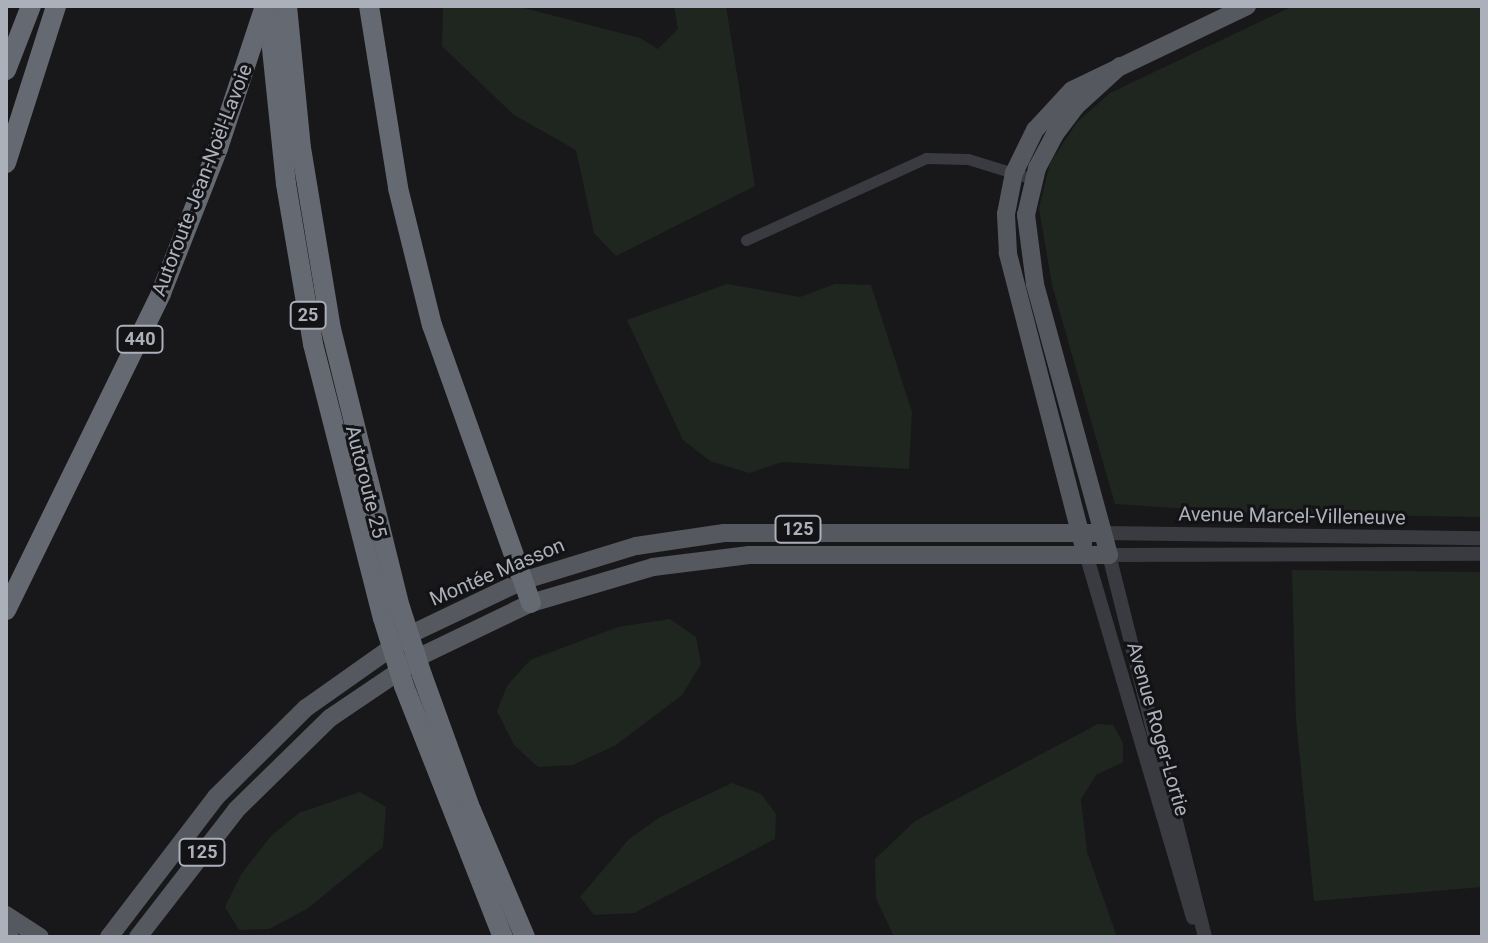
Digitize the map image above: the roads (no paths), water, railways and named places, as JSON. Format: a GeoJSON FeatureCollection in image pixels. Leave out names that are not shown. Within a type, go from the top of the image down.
{"type":"FeatureCollection","features":[{"type":"Feature","properties":{"kind":"highway"},"geometry":{"type":"LineString","coordinates":[[6,70],[31,6]]}},
{"type":"Feature","properties":{"kind":"highway"},"geometry":{"type":"LineString","coordinates":[[6,163],[56,6]]}},
{"type":"Feature","properties":{"kind":"highway","name":"Autoroute Jean-Noël-Lavoie"},"geometry":{"type":"LineString","coordinates":[[6,610],[161,293],[266,6]]}},
{"type":"Feature","properties":{"kind":"highway","name":"Autoroute 25"},"geometry":{"type":"LineString","coordinates":[[266,6],[286,184],[313,344],[413,681],[506,927],[525,937]]}},
{"type":"Feature","properties":{"kind":"highway","name":"Autoroute 25"},"geometry":{"type":"LineString","coordinates":[[287,6],[303,163],[331,329],[392,612]]}},
{"type":"Feature","properties":{"kind":"highway"},"geometry":{"type":"LineString","coordinates":[[369,6],[389,143],[418,274],[456,404],[531,603]]}},
{"type":"Feature","properties":{"kind":"main road"},"geometry":{"type":"LineString","coordinates":[[1080,532],[1008,253],[1006,214],[1014,173],[1029,139],[1054,106],[1081,84],[1247,6]]}},
{"type":"Feature","properties":{"kind":"main road"},"geometry":{"type":"LineString","coordinates":[[1102,533],[1028,253],[1026,215],[1033,179],[1064,120],[1120,66]]}},
{"type":"Feature","properties":{"kind":"main road","name":"Avenue Roger-Lortie"},"geometry":{"type":"LineString","coordinates":[[1080,532],[1086,554]]}},
{"type":"Feature","properties":{"kind":"main road","name":"Montée Masson"},"geometry":{"type":"LineString","coordinates":[[109,937],[216,797],[306,708],[411,634],[522,581],[636,546],[724,533],[1102,533]]}},
{"type":"Feature","properties":{"kind":"main road","name":"Avenue Roger-Lortie"},"geometry":{"type":"LineString","coordinates":[[1102,533],[1109,555]]}},
{"type":"Feature","properties":{"kind":"main road","name":"Montée Masson"},"geometry":{"type":"LineString","coordinates":[[138,937],[236,810],[330,718],[423,655],[531,603],[653,567],[749,555],[1109,555]]}},
{"type":"Feature","properties":{"kind":"main road"},"geometry":{"type":"LineString","coordinates":[[6,915],[40,937]]}},
{"type":"Feature","properties":{"kind":"street"},"geometry":{"type":"LineString","coordinates":[[746,240],[926,158],[957,157],[1033,179]]}},
{"type":"Feature","properties":{"kind":"street","name":"Avenue Marcel-Villeneuve"},"geometry":{"type":"LineString","coordinates":[[1102,533],[1482,538]]}},
{"type":"Feature","properties":{"kind":"street","name":"Avenue Roger-Lortie"},"geometry":{"type":"LineString","coordinates":[[1086,554],[1202,937]]}},
{"type":"Feature","properties":{"kind":"street","name":"Avenue Marcel-Villeneuve"},"geometry":{"type":"LineString","coordinates":[[1109,555],[1482,554]]}},
{"type":"Feature","properties":{"kind":"street","name":"Avenue Roger-Lortie"},"geometry":{"type":"LineString","coordinates":[[1109,555],[1202,937]]}}]}
